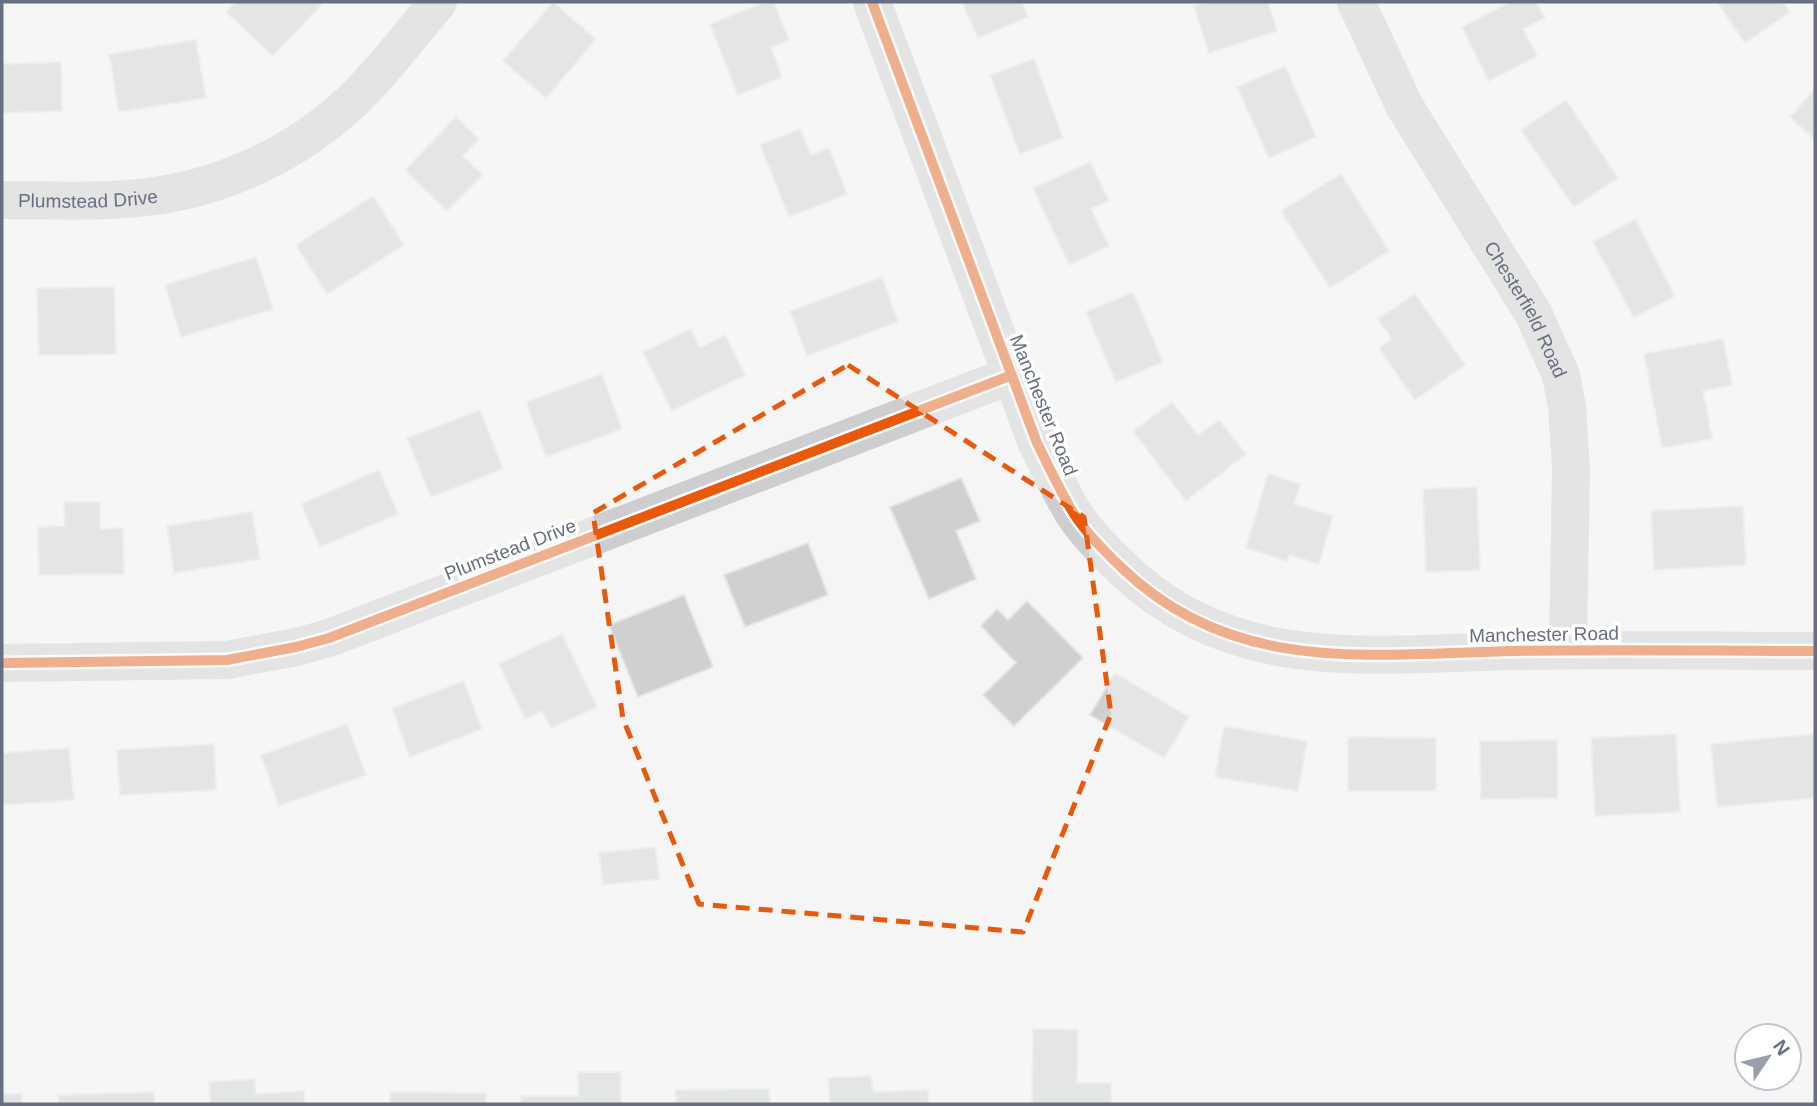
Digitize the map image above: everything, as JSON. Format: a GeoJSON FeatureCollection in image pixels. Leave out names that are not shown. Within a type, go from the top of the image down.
{"type":"FeatureCollection","features":[{"type":"Feature","properties":{"kind":"street","name":"Plumstead Drive"},"geometry":{"type":"LineString","coordinates":[[2,200],[113,200],[146,197],[183,191],[222,180],[257,165],[321,127],[351,102],[438,2]]}},
{"type":"Feature","properties":{"kind":"street","name":"Manchester Road"},"geometry":{"type":"LineString","coordinates":[[872,2],[1037,443],[1075,516],[1102,550],[1135,581],[1168,606],[1210,628],[1249,642],[1340,655],[1567,650],[1815,651]]}},
{"type":"Feature","properties":{"kind":"street","name":"Chesterfield Road"},"geometry":{"type":"LineString","coordinates":[[1356,2],[1405,107],[1533,313],[1561,375],[1567,407],[1571,468],[1567,650]]}},
{"type":"Feature","properties":{"kind":"street","name":"Plumstead Drive"},"geometry":{"type":"LineString","coordinates":[[2,663],[191,662],[227,660],[296,647],[342,633],[1012,375]]}},
{"type":"Feature","properties":{"kind":"highlighted area"},"geometry":{"type":"Polygon","coordinates":[[[848,365],[1084,517],[1111,714],[1023,932],[699,904],[623,719],[593,513],[848,365]]]}},
{"type":"Feature","properties":{"kind":"building"},"geometry":{"type":"Polygon","coordinates":[[[235,2],[324,2],[273,56],[226,12],[235,2]]]}},
{"type":"Feature","properties":{"kind":"building"},"geometry":{"type":"Polygon","coordinates":[[[553,2],[596,39],[546,98],[503,61],[553,2]]]}},
{"type":"Feature","properties":{"kind":"building"},"geometry":{"type":"Polygon","coordinates":[[[766,2],[774,2],[789,40],[771,47],[782,77],[738,95],[710,24],[766,2]]]}},
{"type":"Feature","properties":{"kind":"building"},"geometry":{"type":"Polygon","coordinates":[[[962,2],[1022,2],[1028,17],[978,38],[962,2]]]}},
{"type":"Feature","properties":{"kind":"building"},"geometry":{"type":"Polygon","coordinates":[[[1208,2],[1268,2],[1277,31],[1209,53],[1194,6],[1208,2]]]}},
{"type":"Feature","properties":{"kind":"building"},"geometry":{"type":"Polygon","coordinates":[[[1510,2],[1536,2],[1545,18],[1523,29],[1537,56],[1489,81],[1462,27],[1510,2]]]}},
{"type":"Feature","properties":{"kind":"building"},"geometry":{"type":"Polygon","coordinates":[[[1717,2],[1783,2],[1790,12],[1745,43],[1717,2]]]}},
{"type":"Feature","properties":{"kind":"building"},"geometry":{"type":"Polygon","coordinates":[[[196,40],[206,98],[119,112],[109,54],[196,40]]]}},
{"type":"Feature","properties":{"kind":"building"},"geometry":{"type":"Polygon","coordinates":[[[1034,59],[1063,138],[1020,154],[990,75],[1034,59]]]}},
{"type":"Feature","properties":{"kind":"building"},"geometry":{"type":"Polygon","coordinates":[[[61,62],[62,111],[2,113],[2,64],[61,62]]]}},
{"type":"Feature","properties":{"kind":"building"},"geometry":{"type":"Polygon","coordinates":[[[1285,66],[1316,137],[1269,158],[1237,87],[1285,66]]]}},
{"type":"Feature","properties":{"kind":"building"},"geometry":{"type":"Polygon","coordinates":[[[1815,89],[1815,140],[1790,117],[1815,89]]]}},
{"type":"Feature","properties":{"kind":"building"},"geometry":{"type":"Polygon","coordinates":[[[1566,100],[1618,178],[1574,207],[1521,130],[1566,100]]]}},
{"type":"Feature","properties":{"kind":"building"},"geometry":{"type":"Polygon","coordinates":[[[456,117],[479,139],[463,156],[483,175],[447,211],[405,170],[456,117]]]}},
{"type":"Feature","properties":{"kind":"building"},"geometry":{"type":"Polygon","coordinates":[[[800,129],[811,155],[829,148],[847,194],[789,217],[760,145],[800,129]]]}},
{"type":"Feature","properties":{"kind":"building"},"geometry":{"type":"Polygon","coordinates":[[[1090,162],[1109,201],[1091,209],[1109,246],[1069,265],[1033,188],[1090,162]]]}},
{"type":"Feature","properties":{"kind":"building"},"geometry":{"type":"Polygon","coordinates":[[[1341,174],[1389,251],[1330,288],[1281,211],[1341,174]]]}},
{"type":"Feature","properties":{"kind":"building"},"geometry":{"type":"Polygon","coordinates":[[[373,196],[404,245],[327,294],[296,245],[373,196]]]}},
{"type":"Feature","properties":{"kind":"building"},"geometry":{"type":"Polygon","coordinates":[[[1635,219],[1675,296],[1634,318],[1593,242],[1635,219]]]}},
{"type":"Feature","properties":{"kind":"building"},"geometry":{"type":"Polygon","coordinates":[[[256,257],[273,309],[181,337],[165,285],[256,257]]]}},
{"type":"Feature","properties":{"kind":"building"},"geometry":{"type":"Polygon","coordinates":[[[882,277],[898,322],[807,356],[790,311],[882,277]]]}},
{"type":"Feature","properties":{"kind":"building"},"geometry":{"type":"Polygon","coordinates":[[[114,287],[116,354],[39,355],[37,288],[114,287]]]}},
{"type":"Feature","properties":{"kind":"building"},"geometry":{"type":"Polygon","coordinates":[[[1133,292],[1163,362],[1116,382],[1086,312],[1133,292]]]}},
{"type":"Feature","properties":{"kind":"building"},"geometry":{"type":"Polygon","coordinates":[[[1415,294],[1465,365],[1415,400],[1379,348],[1392,339],[1378,319],[1415,294]]]}},
{"type":"Feature","properties":{"kind":"building"},"geometry":{"type":"Polygon","coordinates":[[[691,329],[700,348],[725,335],[745,375],[672,411],[643,352],[691,329]]]}},
{"type":"Feature","properties":{"kind":"building"},"geometry":{"type":"Polygon","coordinates":[[[1723,339],[1732,385],[1703,391],[1712,439],[1662,448],[1644,354],[1723,339]]]}},
{"type":"Feature","properties":{"kind":"building"},"geometry":{"type":"Polygon","coordinates":[[[602,374],[622,429],[546,457],[526,402],[602,374]]]}},
{"type":"Feature","properties":{"kind":"building"},"geometry":{"type":"Polygon","coordinates":[[[1172,402],[1198,435],[1219,420],[1246,454],[1186,501],[1133,431],[1172,402]]]}},
{"type":"Feature","properties":{"kind":"building"},"geometry":{"type":"Polygon","coordinates":[[[480,410],[503,469],[431,497],[407,438],[480,410]]]}},
{"type":"Feature","properties":{"kind":"building"},"geometry":{"type":"Polygon","coordinates":[[[379,470],[398,514],[320,547],[301,504],[379,470]]]}},
{"type":"Feature","properties":{"kind":"building"},"geometry":{"type":"Polygon","coordinates":[[[1268,474],[1300,484],[1294,504],[1333,516],[1319,564],[1289,555],[1287,561],[1246,548],[1268,474]]]}},
{"type":"Feature","properties":{"kind":"building"},"geometry":{"type":"Polygon","coordinates":[[[961,478],[980,521],[956,531],[976,579],[929,599],[890,507],[961,478]]]}},
{"type":"Feature","properties":{"kind":"building"},"geometry":{"type":"Polygon","coordinates":[[[1477,487],[1480,570],[1426,572],[1423,489],[1477,487]]]}},
{"type":"Feature","properties":{"kind":"building"},"geometry":{"type":"Polygon","coordinates":[[[64,502],[100,502],[100,529],[123,528],[124,574],[39,575],[38,527],[65,526],[64,502]]]}},
{"type":"Feature","properties":{"kind":"building"},"geometry":{"type":"Polygon","coordinates":[[[1743,506],[1746,565],[1654,570],[1651,511],[1743,506]]]}},
{"type":"Feature","properties":{"kind":"building"},"geometry":{"type":"Polygon","coordinates":[[[252,512],[260,559],[174,573],[167,526],[252,512]]]}},
{"type":"Feature","properties":{"kind":"building"},"geometry":{"type":"Polygon","coordinates":[[[808,543],[828,595],[745,627],[724,575],[808,543]]]}},
{"type":"Feature","properties":{"kind":"building"},"geometry":{"type":"Polygon","coordinates":[[[684,595],[713,667],[638,697],[609,625],[684,595]]]}},
{"type":"Feature","properties":{"kind":"building"},"geometry":{"type":"Polygon","coordinates":[[[1027,601],[1083,658],[1014,726],[983,695],[1016,663],[981,626],[997,609],[1008,620],[1027,601]]]}},
{"type":"Feature","properties":{"kind":"building"},"geometry":{"type":"Polygon","coordinates":[[[562,634],[597,707],[551,728],[542,711],[525,719],[499,664],[562,634]]]}},
{"type":"Feature","properties":{"kind":"building"},"geometry":{"type":"Polygon","coordinates":[[[1115,673],[1189,717],[1164,758],[1090,715],[1115,673]]]}},
{"type":"Feature","properties":{"kind":"building"},"geometry":{"type":"Polygon","coordinates":[[[464,681],[482,729],[410,757],[392,708],[464,681]]]}},
{"type":"Feature","properties":{"kind":"building"},"geometry":{"type":"Polygon","coordinates":[[[347,724],[366,775],[279,806],[261,755],[347,724]]]}},
{"type":"Feature","properties":{"kind":"building"},"geometry":{"type":"Polygon","coordinates":[[[1224,726],[1307,741],[1298,791],[1215,777],[1224,726]]]}},
{"type":"Feature","properties":{"kind":"building"},"geometry":{"type":"Polygon","coordinates":[[[1676,734],[1680,812],[1595,816],[1591,738],[1676,734]]]}},
{"type":"Feature","properties":{"kind":"building"},"geometry":{"type":"Polygon","coordinates":[[[1815,734],[1815,798],[1717,807],[1711,744],[1815,734]]]}},
{"type":"Feature","properties":{"kind":"building"},"geometry":{"type":"Polygon","coordinates":[[[1348,737],[1436,738],[1436,791],[1348,791],[1348,737]]]}},
{"type":"Feature","properties":{"kind":"building"},"geometry":{"type":"Polygon","coordinates":[[[1557,740],[1558,798],[1481,799],[1480,741],[1557,740]]]}},
{"type":"Feature","properties":{"kind":"building"},"geometry":{"type":"Polygon","coordinates":[[[214,744],[216,790],[120,795],[117,750],[214,744]]]}},
{"type":"Feature","properties":{"kind":"building"},"geometry":{"type":"Polygon","coordinates":[[[69,748],[74,800],[2,805],[2,753],[69,748]]]}},
{"type":"Feature","properties":{"kind":"building"},"geometry":{"type":"Polygon","coordinates":[[[655,847],[659,879],[603,885],[599,853],[655,847]]]}},
{"type":"Feature","properties":{"kind":"building"},"geometry":{"type":"Polygon","coordinates":[[[1033,1029],[1078,1030],[1077,1083],[1111,1083],[1111,1104],[1032,1104],[1033,1029]]]}},
{"type":"Feature","properties":{"kind":"building"},"geometry":{"type":"Polygon","coordinates":[[[578,1072],[621,1072],[621,1104],[521,1104],[521,1096],[578,1096],[578,1072]]]}},
{"type":"Feature","properties":{"kind":"building"},"geometry":{"type":"Polygon","coordinates":[[[871,1076],[873,1092],[928,1090],[929,1104],[830,1104],[828,1078],[871,1076]]]}},
{"type":"Feature","properties":{"kind":"building"},"geometry":{"type":"Polygon","coordinates":[[[255,1079],[255,1094],[304,1091],[305,1104],[210,1104],[209,1082],[255,1079]]]}},
{"type":"Feature","properties":{"kind":"building"},"geometry":{"type":"Polygon","coordinates":[[[769,1089],[770,1104],[676,1104],[675,1090],[769,1089]]]}},
{"type":"Feature","properties":{"kind":"building"},"geometry":{"type":"Polygon","coordinates":[[[154,1092],[155,1104],[59,1104],[58,1095],[154,1092]]]}},
{"type":"Feature","properties":{"kind":"building"},"geometry":{"type":"Polygon","coordinates":[[[390,1092],[486,1093],[486,1104],[390,1104],[390,1092]]]}},
{"type":"Feature","properties":{"kind":"building"},"geometry":{"type":"Polygon","coordinates":[[[2,1094],[22,1094],[22,1104],[2,1104],[2,1094]]]}},
{"type":"Feature","properties":{"kind":"cycle path"},"geometry":{"type":"LineString","coordinates":[[872,2],[1037,443],[1064,497],[1085,529],[1123,569],[1166,603],[1211,627],[1258,643],[1357,655],[1552,650],[1815,651]]}},
{"type":"Feature","properties":{"kind":"cycle path"},"geometry":{"type":"LineString","coordinates":[[2,663],[227,660],[329,638],[1012,375]]}}]}
